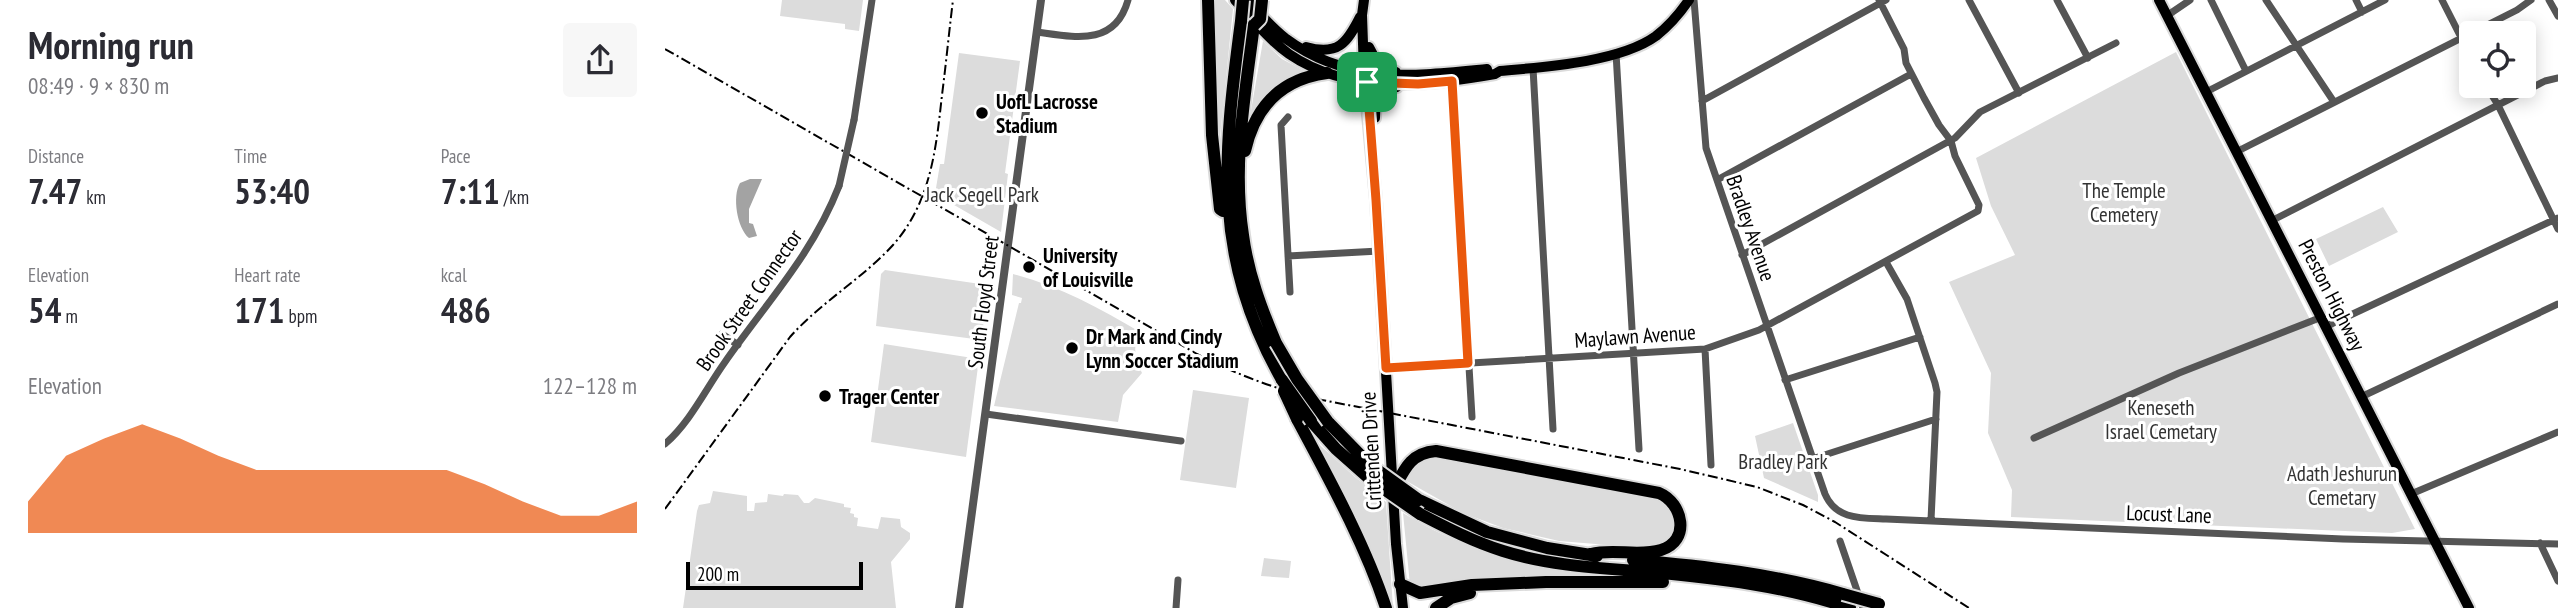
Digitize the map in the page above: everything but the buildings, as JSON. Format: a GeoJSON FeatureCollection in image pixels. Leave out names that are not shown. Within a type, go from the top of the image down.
{"type":"FeatureCollection","features":[{"type":"Feature","properties":{"kind":"highway"},"geometry":{"type":"LineString","coordinates":[[1208,0],[1210,104],[1215,171],[1220,209],[1229,214]]}},
{"type":"Feature","properties":{"kind":"highway"},"geometry":{"type":"LineString","coordinates":[[1245,0],[1239,31],[1226,186],[1234,258],[1240,284],[1260,339],[1282,380],[1311,421],[1336,449],[1371,480],[1420,514],[1460,535],[1503,551],[1544,560],[1722,580],[1846,603],[1884,606]]}},
{"type":"Feature","properties":{"kind":"highway"},"geometry":{"type":"LineString","coordinates":[[1256,0],[1240,128],[1239,182],[1245,251],[1262,310],[1276,343],[1297,379],[1328,422],[1369,464],[1419,500],[1487,532],[1547,548],[1720,568],[1812,585],[1846,603]]}},
{"type":"Feature","properties":{"kind":"highway"},"geometry":{"type":"LineString","coordinates":[[1254,25],[1260,19],[1262,0]]}},
{"type":"Feature","properties":{"kind":"highway"},"geometry":{"type":"LineString","coordinates":[[1239,182],[1249,135],[1255,121],[1269,102],[1294,81],[1327,73]]}},
{"type":"Feature","properties":{"kind":"highway"},"geometry":{"type":"LineString","coordinates":[[1282,380],[1285,396],[1361,547],[1386,608]]}},
{"type":"Feature","properties":{"kind":"highway"},"geometry":{"type":"LineString","coordinates":[[1393,491],[1407,463],[1420,454],[1436,451],[1659,493],[1667,496],[1676,505],[1680,515],[1680,530],[1669,546],[1651,552],[1603,551],[1591,554]]}},
{"type":"Feature","properties":{"kind":"highway"},"geometry":{"type":"LineString","coordinates":[[1400,584],[1420,593],[1472,585],[1578,580],[1722,580]]}},
{"type":"Feature","properties":{"kind":"highway"},"geometry":{"type":"LineString","coordinates":[[1436,608],[1461,594],[1523,583]]}},
{"type":"Feature","properties":{"kind":"main road"},"geometry":{"type":"LineString","coordinates":[[1235,0],[1287,53],[1327,73],[1452,81],[1500,71]]}},
{"type":"Feature","properties":{"kind":"main road"},"geometry":{"type":"LineString","coordinates":[[1245,0],[1274,29],[1294,44],[1332,64],[1367,76]]}},
{"type":"Feature","properties":{"kind":"main road","name":"Crittenden Drive"},"geometry":{"type":"LineString","coordinates":[[1364,0],[1362,15],[1403,608]]}},
{"type":"Feature","properties":{"kind":"main road","name":"Crittenden Drive"},"geometry":{"type":"LineString","coordinates":[[1367,76],[1371,0]]}},
{"type":"Feature","properties":{"kind":"main road"},"geometry":{"type":"LineString","coordinates":[[1370,129],[1375,120],[1375,106],[1380,95],[1405,79],[1494,69],[1500,71],[1533,68],[1616,53],[1657,36],[1691,0]]}},
{"type":"Feature","properties":{"kind":"main road","name":"Preston Highway"},"geometry":{"type":"LineString","coordinates":[[2159,0],[2469,608]]}},
{"type":"Feature","properties":{"kind":"main road"},"geometry":{"type":"LineString","coordinates":[[1294,44],[1317,50],[1338,47],[1349,39],[1362,15]]}},
{"type":"Feature","properties":{"kind":"main road"},"geometry":{"type":"LineString","coordinates":[[1369,47],[1380,65],[1405,79]]}},
{"type":"Feature","properties":{"kind":"street","name":"Brook Street Connector"},"geometry":{"type":"LineString","coordinates":[[665,444],[691,414],[817,236],[839,186],[852,136],[871,0]]}},
{"type":"Feature","properties":{"kind":"street","name":"South Floyd Street"},"geometry":{"type":"LineString","coordinates":[[959,608],[1041,0]]}},
{"type":"Feature","properties":{"kind":"street"},"geometry":{"type":"LineString","coordinates":[[1037,32],[1082,38],[1095,35],[1119,20],[1128,0]]}},
{"type":"Feature","properties":{"kind":"street","name":"Bradley Avenue"},"geometry":{"type":"LineString","coordinates":[[1691,0],[1706,148],[1812,459]]}},
{"type":"Feature","properties":{"kind":"street"},"geometry":{"type":"LineString","coordinates":[[1969,0],[2019,93]]}},
{"type":"Feature","properties":{"kind":"street"},"geometry":{"type":"LineString","coordinates":[[2057,0],[2088,58]]}},
{"type":"Feature","properties":{"kind":"street"},"geometry":{"type":"LineString","coordinates":[[2168,15],[2190,0]]}},
{"type":"Feature","properties":{"kind":"street"},"geometry":{"type":"LineString","coordinates":[[2211,0],[2246,72]]}},
{"type":"Feature","properties":{"kind":"street"},"geometry":{"type":"LineString","coordinates":[[2266,0],[2334,102]]}},
{"type":"Feature","properties":{"kind":"street"},"geometry":{"type":"LineString","coordinates":[[2355,0],[2362,12]]}},
{"type":"Feature","properties":{"kind":"street"},"geometry":{"type":"LineString","coordinates":[[2207,91],[2385,0]]}},
{"type":"Feature","properties":{"kind":"street"},"geometry":{"type":"LineString","coordinates":[[2442,0],[2459,34]]}},
{"type":"Feature","properties":{"kind":"street"},"geometry":{"type":"LineString","coordinates":[[2495,21],[2531,0]]}},
{"type":"Feature","properties":{"kind":"street"},"geometry":{"type":"LineString","coordinates":[[2549,0],[2558,16]]}},
{"type":"Feature","properties":{"kind":"street"},"geometry":{"type":"LineString","coordinates":[[1702,101],[1882,1],[1904,49],[1912,74],[1939,125],[1951,141]]}},
{"type":"Feature","properties":{"kind":"street"},"geometry":{"type":"LineString","coordinates":[[2238,151],[2459,39]]}},
{"type":"Feature","properties":{"kind":"street"},"geometry":{"type":"LineString","coordinates":[[1742,255],[1951,141],[1966,130],[1980,112],[2116,43]]}},
{"type":"Feature","properties":{"kind":"street"},"geometry":{"type":"LineString","coordinates":[[1616,53],[1639,449]]}},
{"type":"Feature","properties":{"kind":"street"},"geometry":{"type":"LineString","coordinates":[[1533,68],[1553,429]]}},
{"type":"Feature","properties":{"kind":"street"},"geometry":{"type":"LineString","coordinates":[[1717,180],[1912,74]]}},
{"type":"Feature","properties":{"kind":"street"},"geometry":{"type":"LineString","coordinates":[[2273,220],[2545,81],[2558,78]]}},
{"type":"Feature","properties":{"kind":"street"},"geometry":{"type":"LineString","coordinates":[[1452,81],[1472,417]]}},
{"type":"Feature","properties":{"kind":"street"},"geometry":{"type":"LineString","coordinates":[[2494,98],[2556,219],[2558,229]]}},
{"type":"Feature","properties":{"kind":"street"},"geometry":{"type":"LineString","coordinates":[[1288,117],[1281,125],[1290,292]]}},
{"type":"Feature","properties":{"kind":"street","name":"Maylawn Avenue"},"geometry":{"type":"LineString","coordinates":[[1386,368],[1705,349],[1766,326],[1979,209],[1951,141]]}},
{"type":"Feature","properties":{"kind":"street"},"geometry":{"type":"LineString","coordinates":[[2034,438],[2179,373],[2324,322],[2556,219]]}},
{"type":"Feature","properties":{"kind":"street"},"geometry":{"type":"LineString","coordinates":[[1288,256],[1379,251]]}},
{"type":"Feature","properties":{"kind":"street"},"geometry":{"type":"LineString","coordinates":[[1886,262],[1907,299],[1935,383],[1931,520]]}},
{"type":"Feature","properties":{"kind":"street"},"geometry":{"type":"LineString","coordinates":[[2363,396],[2558,304]]}},
{"type":"Feature","properties":{"kind":"street"},"geometry":{"type":"LineString","coordinates":[[722,334],[738,345]]}},
{"type":"Feature","properties":{"kind":"street"},"geometry":{"type":"LineString","coordinates":[[1785,380],[1920,337]]}},
{"type":"Feature","properties":{"kind":"street"},"geometry":{"type":"LineString","coordinates":[[1705,349],[1710,465]]}},
{"type":"Feature","properties":{"kind":"street"},"geometry":{"type":"LineString","coordinates":[[986,414],[1181,441]]}},
{"type":"Feature","properties":{"kind":"street"},"geometry":{"type":"LineString","coordinates":[[1812,459],[1936,419]]}},
{"type":"Feature","properties":{"kind":"street"},"geometry":{"type":"LineString","coordinates":[[2411,494],[2558,432]]}},
{"type":"Feature","properties":{"kind":"street","name":"Locust Lane"},"geometry":{"type":"LineString","coordinates":[[1812,459],[1828,500],[1837,511],[1857,517],[2558,544]]}},
{"type":"Feature","properties":{"kind":"street"},"geometry":{"type":"LineString","coordinates":[[1839,541],[1863,608]]}},
{"type":"Feature","properties":{"kind":"street"},"geometry":{"type":"LineString","coordinates":[[2540,543],[2558,582]]}},
{"type":"Feature","properties":{"kind":"street"},"geometry":{"type":"LineString","coordinates":[[1176,608],[1178,580]]}},
{"type":"Feature","properties":{"kind":"green space"},"geometry":{"type":"Polygon","coordinates":[[[782,0],[863,0],[859,31],[845,29],[845,24],[780,16],[782,0]]]}},
{"type":"Feature","properties":{"kind":"green space"},"geometry":{"type":"Polygon","coordinates":[[[1211,0],[1225,0],[1233,9],[1218,156],[1211,0]]]}},
{"type":"Feature","properties":{"kind":"green space"},"geometry":{"type":"Polygon","coordinates":[[[1263,41],[1282,59],[1308,73],[1249,122],[1263,41]]]}},
{"type":"Feature","properties":{"kind":"green space"},"geometry":{"type":"Polygon","coordinates":[[[2176,52],[2415,529],[2392,533],[2011,517],[2012,490],[1988,433],[1991,373],[1949,282],[2015,255],[1991,206],[1976,158],[2176,52]]]}},
{"type":"Feature","properties":{"kind":"green space","name":"UofL Lacrosse Stadium"},"geometry":{"type":"Polygon","coordinates":[[[959,53],[1020,61],[1005,173],[1008,174],[1001,232],[935,194],[940,164],[944,164],[959,53]]]}},
{"type":"Feature","properties":{"kind":"green space"},"geometry":{"type":"Polygon","coordinates":[[[2383,207],[2398,232],[2329,266],[2316,239],[2383,207]]]}},
{"type":"Feature","properties":{"kind":"green space"},"geometry":{"type":"Polygon","coordinates":[[[885,270],[987,285],[982,340],[876,326],[881,274],[885,270]]]}},
{"type":"Feature","properties":{"kind":"green space","name":"Dr Mark and Cindy Lynn Soccer Stadium"},"geometry":{"type":"Polygon","coordinates":[[[1013,274],[1078,298],[1140,332],[1135,352],[1142,373],[1123,395],[1118,422],[994,406],[1022,298],[1012,295],[1013,274]]]}},
{"type":"Feature","properties":{"kind":"green space"},"geometry":{"type":"Polygon","coordinates":[[[884,344],[979,359],[966,457],[871,442],[884,344]]]}},
{"type":"Feature","properties":{"kind":"green space"},"geometry":{"type":"Polygon","coordinates":[[[1193,390],[1249,398],[1236,488],[1180,480],[1193,390]]]}},
{"type":"Feature","properties":{"kind":"green space","name":"Bradley Park"},"geometry":{"type":"Polygon","coordinates":[[[1793,423],[1818,495],[1818,502],[1764,478],[1755,436],[1793,423]]]}},
{"type":"Feature","properties":{"kind":"green space"},"geometry":{"type":"Polygon","coordinates":[[[1312,438],[1386,502],[1393,608],[1389,608],[1312,438]]]}},
{"type":"Feature","properties":{"kind":"green space"},"geometry":{"type":"Polygon","coordinates":[[[1428,455],[1657,496],[1674,508],[1674,536],[1657,549],[1559,541],[1503,528],[1463,513],[1403,479],[1407,469],[1428,455]]]}},
{"type":"Feature","properties":{"kind":"green space"},"geometry":{"type":"Polygon","coordinates":[[[713,491],[747,496],[747,511],[754,511],[755,503],[767,502],[768,494],[784,494],[798,495],[804,503],[815,498],[844,504],[844,507],[851,508],[850,513],[854,514],[854,517],[858,518],[857,526],[878,529],[881,517],[900,519],[901,527],[910,533],[910,539],[891,562],[896,608],[683,608],[697,511],[699,505],[710,503],[713,491]]]}},
{"type":"Feature","properties":{"kind":"green space"},"geometry":{"type":"Polygon","coordinates":[[[1403,513],[1492,555],[1532,566],[1589,576],[1554,576],[1421,590],[1410,585],[1403,513]]]}},
{"type":"Feature","properties":{"kind":"green space"},"geometry":{"type":"Polygon","coordinates":[[[1264,558],[1291,561],[1289,578],[1261,576],[1264,558]]]}},
{"type":"Feature","properties":{"kind":"shaded area"},"geometry":{"type":"Polygon","coordinates":[[[750,179],[762,179],[749,209],[749,223],[753,224],[757,236],[749,238],[741,227],[736,196],[740,183],[750,179]]]}},
{"type":"Feature","properties":{"kind":"railway"},"geometry":{"type":"LineString","coordinates":[[665,509],[790,337],[881,257],[906,228],[916,211],[924,193],[934,155],[953,0]]}},
{"type":"Feature","properties":{"kind":"railway"},"geometry":{"type":"LineString","coordinates":[[665,49],[1227,369],[1274,387],[1322,400],[1680,469],[1757,487],[1803,505],[1835,522],[1969,608]]}},
{"type":"Feature","properties":{"kind":"place","name":"UofL Lacrosse Stadium"},"geometry":{"type":"Point","coordinates":[982,113]}},
{"type":"Feature","properties":{"kind":"place","name":"University of Louisville"},"geometry":{"type":"Point","coordinates":[1029,267]}},
{"type":"Feature","properties":{"kind":"place","name":"Dr Mark and Cindy Lynn Soccer Stadium"},"geometry":{"type":"Point","coordinates":[1072,348]}},
{"type":"Feature","properties":{"kind":"place","name":"Trager Center"},"geometry":{"type":"Point","coordinates":[825,396]}},
{"type":"Feature","properties":{"kind":"route"},"geometry":{"type":"LineString","coordinates":[[1452,81],[1468,363],[1386,368],[1367,82],[1418,84],[1452,81]]}},
{"type":"Feature","properties":{"kind":"park label","name":"Jack Segell Park"},"geometry":{"type":"Point","coordinates":[982,194]}},
{"type":"Feature","properties":{"kind":"park label","name":"The Temple Cemetery"},"geometry":{"type":"Point","coordinates":[2124,202]}},
{"type":"Feature","properties":{"kind":"park label","name":"Keneseth Israel Cemetary"},"geometry":{"type":"Point","coordinates":[2161,419]}},
{"type":"Feature","properties":{"kind":"park label","name":"Adath Jeshurun Cemetary"},"geometry":{"type":"Point","coordinates":[2342,485]}}]}
